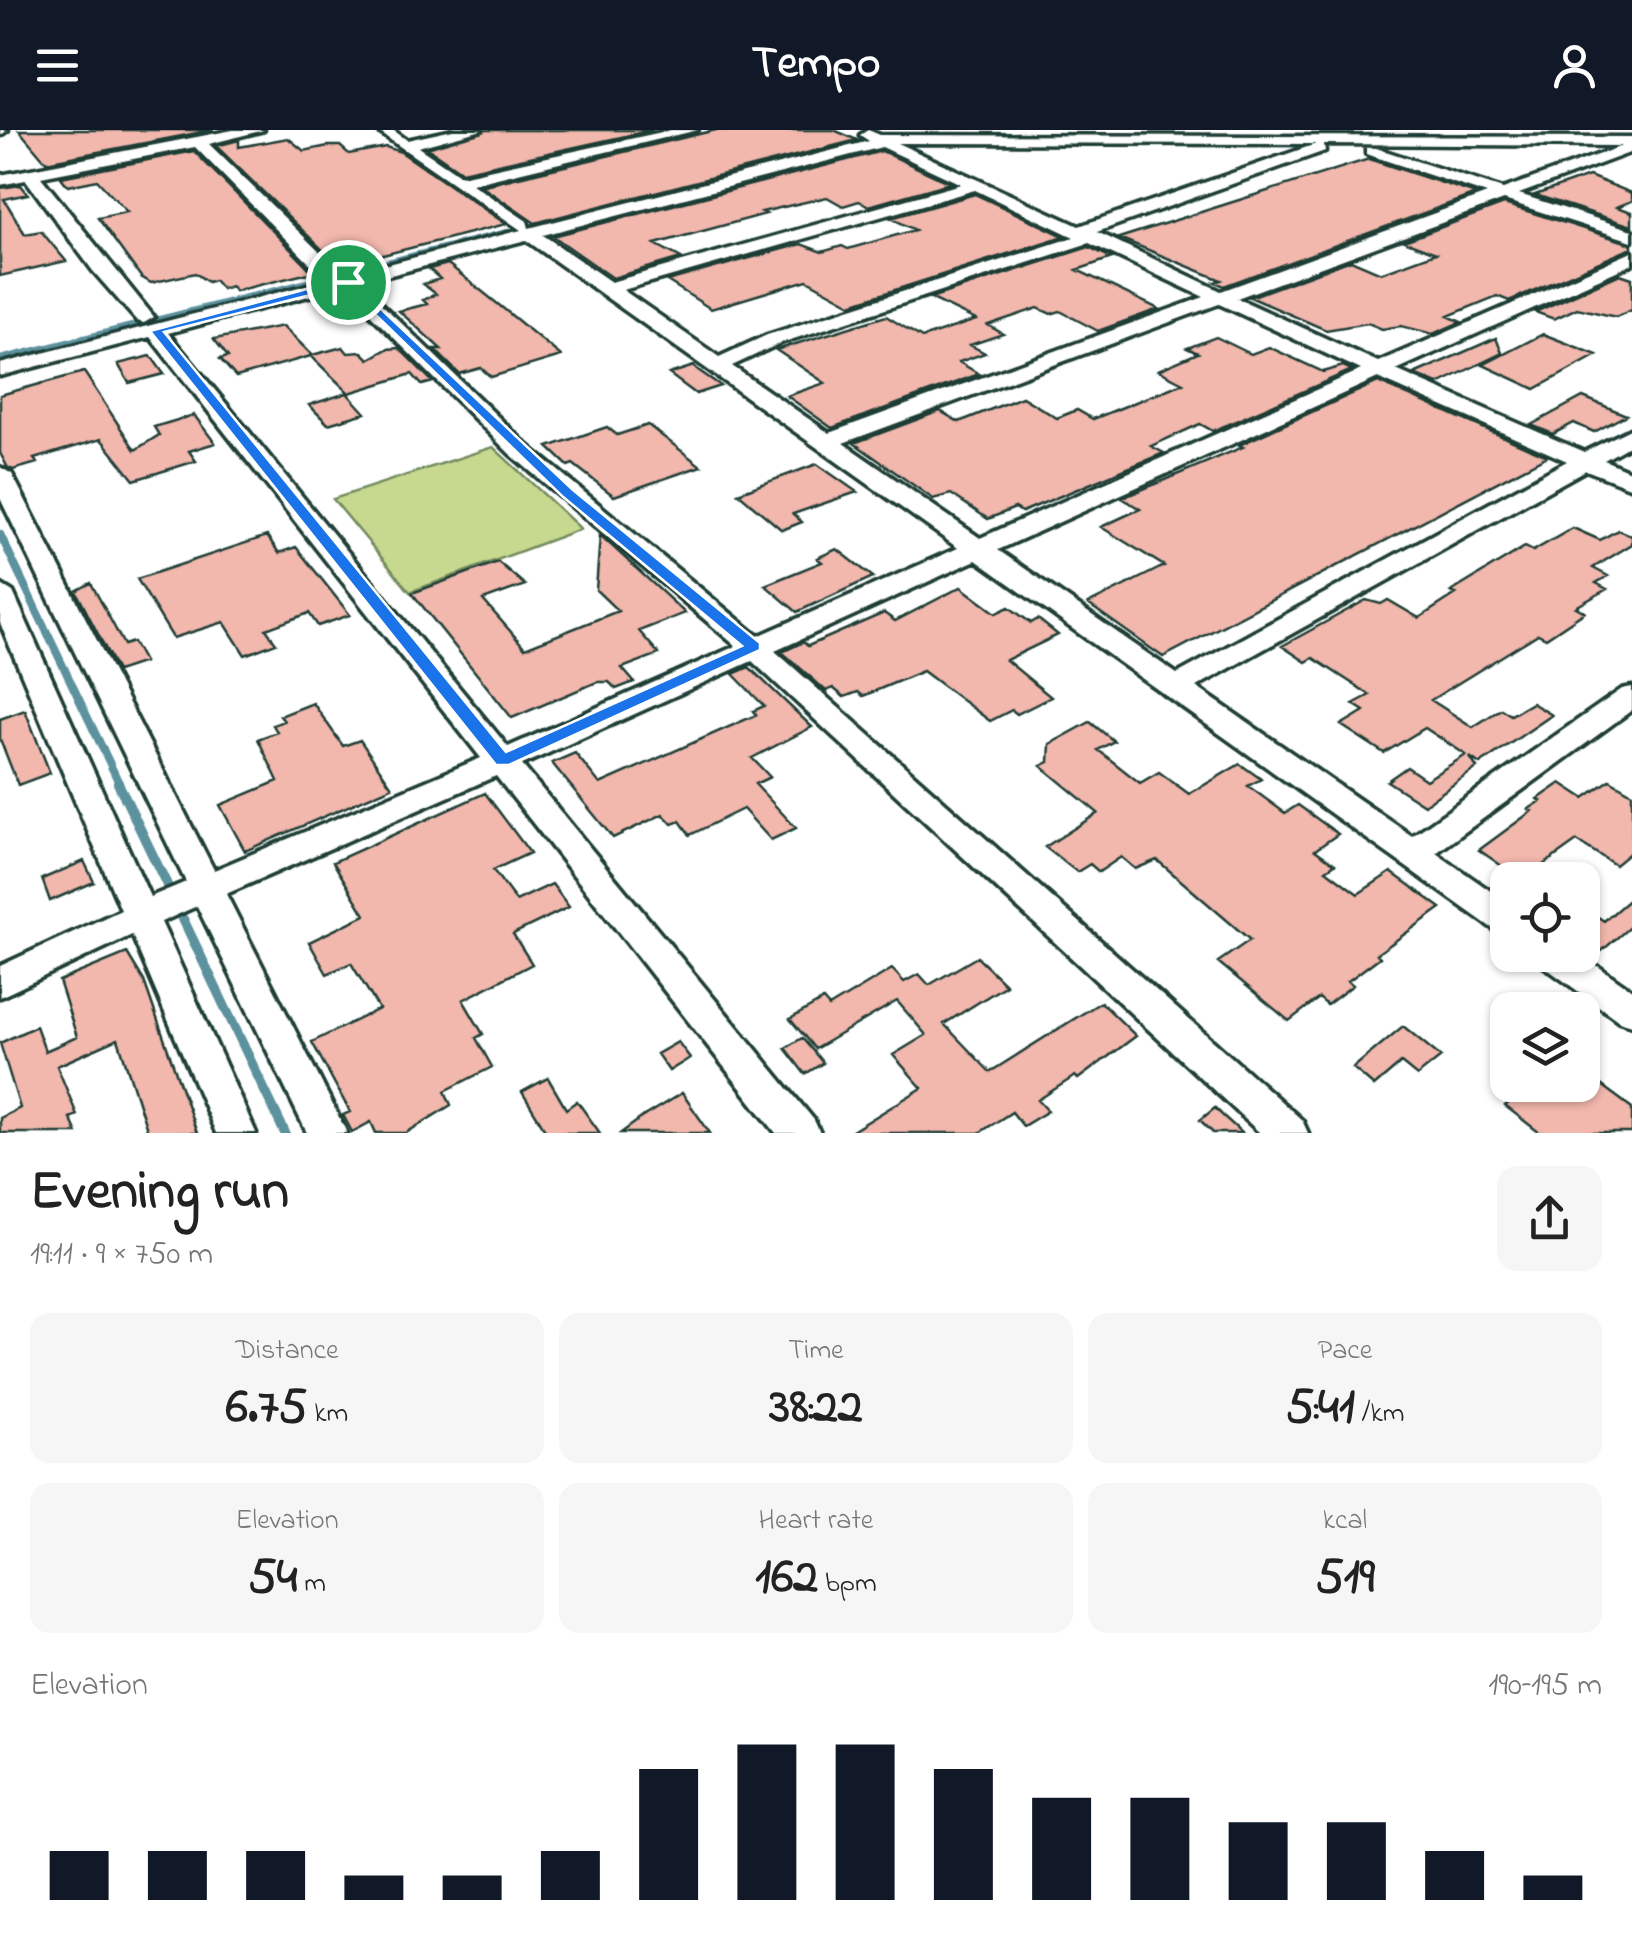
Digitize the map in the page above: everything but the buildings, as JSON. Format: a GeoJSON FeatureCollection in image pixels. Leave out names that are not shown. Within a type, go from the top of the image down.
{"type":"FeatureCollection","features":[{"type":"Feature","properties":{"kind":"street"},"geometry":{"type":"LineString","coordinates":[[0,180],[256,130]]}},
{"type":"Feature","properties":{"kind":"street"},"geometry":{"type":"LineString","coordinates":[[383,130],[461,181],[607,289],[1490,908]]}},
{"type":"Feature","properties":{"kind":"street"},"geometry":{"type":"LineString","coordinates":[[406,144],[474,130]]}},
{"type":"Feature","properties":{"kind":"street"},"geometry":{"type":"LineString","coordinates":[[461,181],[691,130]]}},
{"type":"Feature","properties":{"kind":"street"},"geometry":{"type":"LineString","coordinates":[[1483,130],[1496,142]]}},
{"type":"Feature","properties":{"kind":"street"},"geometry":{"type":"LineString","coordinates":[[0,370],[150,324],[878,134],[1336,136],[1632,144]]}},
{"type":"Feature","properties":{"kind":"street"},"geometry":{"type":"LineString","coordinates":[[878,134],[1375,368],[1632,481]]}},
{"type":"Feature","properties":{"kind":"street"},"geometry":{"type":"LineString","coordinates":[[718,365],[774,339],[1088,233],[1336,136],[1632,236]]}},
{"type":"Feature","properties":{"kind":"street"},"geometry":{"type":"LineString","coordinates":[[198,142],[568,493],[754,647],[1288,1133]]}},
{"type":"Feature","properties":{"kind":"street"},"geometry":{"type":"LineString","coordinates":[[825,442],[1226,298],[1632,144]]}},
{"type":"Feature","properties":{"kind":"street"},"geometry":{"type":"LineString","coordinates":[[30,174],[100,267],[503,760],[800,1133]]}},
{"type":"Feature","properties":{"kind":"street"},"geometry":{"type":"LineString","coordinates":[[607,289],[979,184]]}},
{"type":"Feature","properties":{"kind":"street"},"geometry":{"type":"LineString","coordinates":[[0,982],[1632,257]]}},
{"type":"Feature","properties":{"kind":"street"},"geometry":{"type":"LineString","coordinates":[[0,352],[150,324]]}},
{"type":"Feature","properties":{"kind":"street"},"geometry":{"type":"LineString","coordinates":[[1175,687],[1632,436]]}},
{"type":"Feature","properties":{"kind":"street"},"geometry":{"type":"LineString","coordinates":[[0,474],[198,892],[328,1133]]}},
{"type":"Feature","properties":{"kind":"street"},"geometry":{"type":"LineString","coordinates":[[0,592],[148,914],[236,1133]]}},
{"type":"Feature","properties":{"kind":"street"},"geometry":{"type":"LineString","coordinates":[[1412,853],[1632,696]]}},
{"type":"Feature","properties":{"kind":"street"},"geometry":{"type":"LineString","coordinates":[[1578,972],[1632,1010]]}},
{"type":"Feature","properties":{"kind":"green space"},"geometry":{"type":"Polygon","coordinates":[[[493,447],[581,529],[410,592],[333,499],[493,447]]]}},
{"type":"Feature","properties":{"kind":"waterway"},"geometry":{"type":"LineString","coordinates":[[241,298],[867,141]]}},
{"type":"Feature","properties":{"kind":"waterway"},"geometry":{"type":"LineString","coordinates":[[0,359],[251,296]]}},
{"type":"Feature","properties":{"kind":"waterway"},"geometry":{"type":"LineString","coordinates":[[0,534],[120,785]]}},
{"type":"Feature","properties":{"kind":"waterway"},"geometry":{"type":"LineString","coordinates":[[118,783],[167,885]]}},
{"type":"Feature","properties":{"kind":"waterway"},"geometry":{"type":"LineString","coordinates":[[183,919],[285,1133]]}},
{"type":"Feature","properties":{"kind":"route"},"geometry":{"type":"LineString","coordinates":[[348,282],[568,493],[754,647],[503,760],[156,331],[348,282]]}}]}
